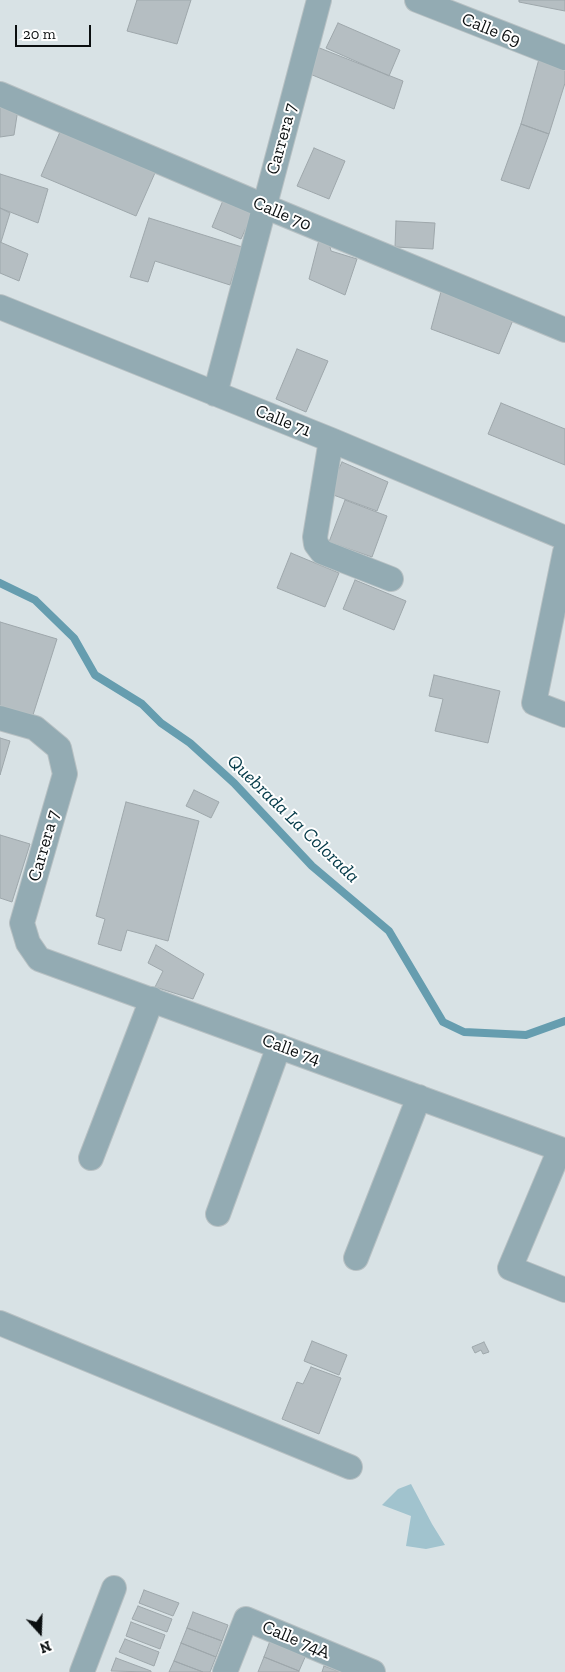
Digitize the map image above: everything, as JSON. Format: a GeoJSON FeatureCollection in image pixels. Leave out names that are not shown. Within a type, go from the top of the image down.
{"type":"FeatureCollection","features":[{"type":"Feature","properties":{"kind":"street","name":"Carrera 7"},"geometry":{"type":"LineString","coordinates":[[215,394],[319,0]]}},
{"type":"Feature","properties":{"kind":"street","name":"Calle 69"},"geometry":{"type":"LineString","coordinates":[[417,0],[565,58]]}},
{"type":"Feature","properties":{"kind":"street","name":"Calle 70"},"geometry":{"type":"LineString","coordinates":[[0,94],[264,206],[565,330]]}},
{"type":"Feature","properties":{"kind":"street","name":"Calle 71"},"geometry":{"type":"LineString","coordinates":[[0,307],[331,440],[565,538]]}},
{"type":"Feature","properties":{"kind":"street"},"geometry":{"type":"LineString","coordinates":[[331,440],[315,537],[316,544],[322,552],[391,579]]}},
{"type":"Feature","properties":{"kind":"street"},"geometry":{"type":"LineString","coordinates":[[565,552],[534,703],[565,715]]}},
{"type":"Feature","properties":{"kind":"street","name":"Carrera 7"},"geometry":{"type":"LineString","coordinates":[[0,718],[35,728],[59,748],[65,774],[22,923],[28,942]]}},
{"type":"Feature","properties":{"kind":"street","name":"Calle 74"},"geometry":{"type":"LineString","coordinates":[[28,942],[39,959],[560,1149],[510,1268],[565,1290]]}},
{"type":"Feature","properties":{"kind":"street"},"geometry":{"type":"LineString","coordinates":[[91,1158],[152,1000]]}},
{"type":"Feature","properties":{"kind":"street"},"geometry":{"type":"LineString","coordinates":[[218,1214],[278,1046]]}},
{"type":"Feature","properties":{"kind":"street"},"geometry":{"type":"LineString","coordinates":[[356,1258],[419,1097]]}},
{"type":"Feature","properties":{"kind":"street"},"geometry":{"type":"LineString","coordinates":[[0,1324],[350,1467]]}},
{"type":"Feature","properties":{"kind":"street"},"geometry":{"type":"LineString","coordinates":[[82,1672],[114,1588]]}},
{"type":"Feature","properties":{"kind":"street","name":"Calle 74A"},"geometry":{"type":"LineString","coordinates":[[225,1672],[246,1619],[373,1672]]}},
{"type":"Feature","properties":{"kind":"shaded area"},"geometry":{"type":"Polygon","coordinates":[[[411,1484],[445,1545],[426,1549],[406,1546],[411,1516],[382,1505],[398,1489],[411,1484]]]}},
{"type":"Feature","properties":{"kind":"building"},"geometry":{"type":"Polygon","coordinates":[[[137,0],[191,0],[177,44],[127,31],[137,0]]]}},
{"type":"Feature","properties":{"kind":"building"},"geometry":{"type":"Polygon","coordinates":[[[519,0],[565,0],[565,11],[519,2],[519,0]]]}},
{"type":"Feature","properties":{"kind":"building"},"geometry":{"type":"Polygon","coordinates":[[[338,23],[400,50],[389,76],[326,48],[338,23]]]}},
{"type":"Feature","properties":{"kind":"building"},"geometry":{"type":"Polygon","coordinates":[[[317,47],[403,81],[394,109],[310,74],[317,47]]]}},
{"type":"Feature","properties":{"kind":"building"},"geometry":{"type":"Polygon","coordinates":[[[539,59],[565,66],[565,83],[549,134],[521,124],[539,59]]]}},
{"type":"Feature","properties":{"kind":"building"},"geometry":{"type":"Polygon","coordinates":[[[0,102],[18,109],[14,135],[0,137],[0,102]]]}},
{"type":"Feature","properties":{"kind":"building"},"geometry":{"type":"Polygon","coordinates":[[[521,124],[549,134],[529,189],[501,180],[521,124]]]}},
{"type":"Feature","properties":{"kind":"building"},"geometry":{"type":"Polygon","coordinates":[[[63,125],[158,166],[136,216],[41,176],[63,125]]]}},
{"type":"Feature","properties":{"kind":"building"},"geometry":{"type":"Polygon","coordinates":[[[314,148],[345,161],[329,199],[297,186],[314,148]]]}},
{"type":"Feature","properties":{"kind":"building"},"geometry":{"type":"Polygon","coordinates":[[[0,174],[48,189],[38,223],[0,208],[0,174]]]}},
{"type":"Feature","properties":{"kind":"building"},"geometry":{"type":"Polygon","coordinates":[[[224,198],[254,210],[241,239],[212,227],[224,198]]]}},
{"type":"Feature","properties":{"kind":"building"},"geometry":{"type":"Polygon","coordinates":[[[0,208],[10,213],[1,242],[0,242],[0,208]]]}},
{"type":"Feature","properties":{"kind":"building"},"geometry":{"type":"Polygon","coordinates":[[[149,218],[242,247],[230,285],[155,261],[148,282],[130,277],[149,218]]]}},
{"type":"Feature","properties":{"kind":"building"},"geometry":{"type":"Polygon","coordinates":[[[396,221],[435,223],[433,249],[395,247],[396,221]]]}},
{"type":"Feature","properties":{"kind":"building"},"geometry":{"type":"Polygon","coordinates":[[[320,236],[328,238],[331,251],[357,259],[345,295],[309,279],[320,236]]]}},
{"type":"Feature","properties":{"kind":"building"},"geometry":{"type":"Polygon","coordinates":[[[0,242],[28,254],[19,281],[0,273],[0,242]]]}},
{"type":"Feature","properties":{"kind":"building"},"geometry":{"type":"Polygon","coordinates":[[[442,288],[513,320],[499,354],[431,329],[442,288]]]}},
{"type":"Feature","properties":{"kind":"building"},"geometry":{"type":"Polygon","coordinates":[[[297,349],[328,361],[306,412],[276,399],[297,349]]]}},
{"type":"Feature","properties":{"kind":"building"},"geometry":{"type":"Polygon","coordinates":[[[501,403],[565,429],[565,465],[488,434],[501,403]]]}},
{"type":"Feature","properties":{"kind":"building"},"geometry":{"type":"Polygon","coordinates":[[[342,462],[388,482],[377,511],[328,493],[342,462]]]}},
{"type":"Feature","properties":{"kind":"building"},"geometry":{"type":"Polygon","coordinates":[[[345,500],[387,516],[372,557],[329,542],[345,500]]]}},
{"type":"Feature","properties":{"kind":"building"},"geometry":{"type":"Polygon","coordinates":[[[291,553],[339,573],[325,607],[277,588],[291,553]]]}},
{"type":"Feature","properties":{"kind":"building"},"geometry":{"type":"Polygon","coordinates":[[[355,580],[406,601],[394,630],[343,609],[355,580]]]}},
{"type":"Feature","properties":{"kind":"building"},"geometry":{"type":"Polygon","coordinates":[[[0,622],[57,639],[32,718],[0,708],[0,622]]]}},
{"type":"Feature","properties":{"kind":"building"},"geometry":{"type":"Polygon","coordinates":[[[434,675],[500,691],[488,743],[435,731],[443,699],[429,696],[434,675]]]}},
{"type":"Feature","properties":{"kind":"building"},"geometry":{"type":"Polygon","coordinates":[[[0,738],[10,741],[0,775],[0,738]]]}},
{"type":"Feature","properties":{"kind":"building"},"geometry":{"type":"Polygon","coordinates":[[[194,790],[219,802],[211,818],[186,806],[194,790]]]}},
{"type":"Feature","properties":{"kind":"building"},"geometry":{"type":"Polygon","coordinates":[[[126,802],[199,821],[168,941],[127,930],[121,951],[98,944],[105,919],[96,916],[126,802]]]}},
{"type":"Feature","properties":{"kind":"building"},"geometry":{"type":"Polygon","coordinates":[[[0,835],[30,844],[12,902],[0,898],[0,835]]]}},
{"type":"Feature","properties":{"kind":"building"},"geometry":{"type":"Polygon","coordinates":[[[156,945],[204,974],[193,999],[155,987],[163,971],[148,963],[156,945]]]}},
{"type":"Feature","properties":{"kind":"building"},"geometry":{"type":"Polygon","coordinates":[[[312,1341],[347,1355],[339,1375],[304,1361],[312,1341]]]}},
{"type":"Feature","properties":{"kind":"building"},"geometry":{"type":"Polygon","coordinates":[[[484,1342],[489,1352],[483,1354],[481,1350],[475,1353],[472,1347],[484,1342]]]}},
{"type":"Feature","properties":{"kind":"building"},"geometry":{"type":"Polygon","coordinates":[[[311,1367],[341,1378],[319,1434],[282,1419],[297,1382],[303,1384],[311,1367]]]}},
{"type":"Feature","properties":{"kind":"building"},"geometry":{"type":"Polygon","coordinates":[[[144,1590],[179,1603],[173,1616],[139,1603],[144,1590]]]}},
{"type":"Feature","properties":{"kind":"building"},"geometry":{"type":"Polygon","coordinates":[[[138,1606],[172,1619],[167,1632],[132,1619],[138,1606]]]}},
{"type":"Feature","properties":{"kind":"building"},"geometry":{"type":"Polygon","coordinates":[[[193,1612],[228,1625],[222,1641],[187,1628],[193,1612]]]}},
{"type":"Feature","properties":{"kind":"building"},"geometry":{"type":"Polygon","coordinates":[[[131,1622],[165,1635],[160,1649],[126,1636],[131,1622]]]}},
{"type":"Feature","properties":{"kind":"building"},"geometry":{"type":"Polygon","coordinates":[[[187,1628],[222,1641],[216,1657],[181,1643],[187,1628]]]}},
{"type":"Feature","properties":{"kind":"building"},"geometry":{"type":"Polygon","coordinates":[[[125,1639],[159,1652],[154,1666],[119,1652],[125,1639]]]}},
{"type":"Feature","properties":{"kind":"building"},"geometry":{"type":"Polygon","coordinates":[[[270,1641],[306,1655],[299,1671],[264,1657],[270,1641]]]}},
{"type":"Feature","properties":{"kind":"building"},"geometry":{"type":"Polygon","coordinates":[[[181,1643],[216,1657],[210,1672],[203,1672],[174,1661],[181,1643]]]}},
{"type":"Feature","properties":{"kind":"building"},"geometry":{"type":"Polygon","coordinates":[[[264,1657],[299,1671],[299,1672],[258,1672],[264,1657]]]}},
{"type":"Feature","properties":{"kind":"building"},"geometry":{"type":"Polygon","coordinates":[[[116,1658],[151,1671],[151,1672],[111,1671],[116,1658]]]}},
{"type":"Feature","properties":{"kind":"building"},"geometry":{"type":"Polygon","coordinates":[[[174,1661],[203,1672],[169,1672],[174,1661]]]}},
{"type":"Feature","properties":{"kind":"building"},"geometry":{"type":"Polygon","coordinates":[[[324,1666],[340,1672],[322,1672],[324,1666]]]}},
{"type":"Feature","properties":{"kind":"waterway","name":"Quebrada La Colorada"},"geometry":{"type":"LineString","coordinates":[[0,583],[35,600],[74,638],[95,675],[142,704],[161,723],[190,743],[234,783],[312,866],[389,931],[443,1022],[464,1032],[526,1035],[565,1021]]}}]}
